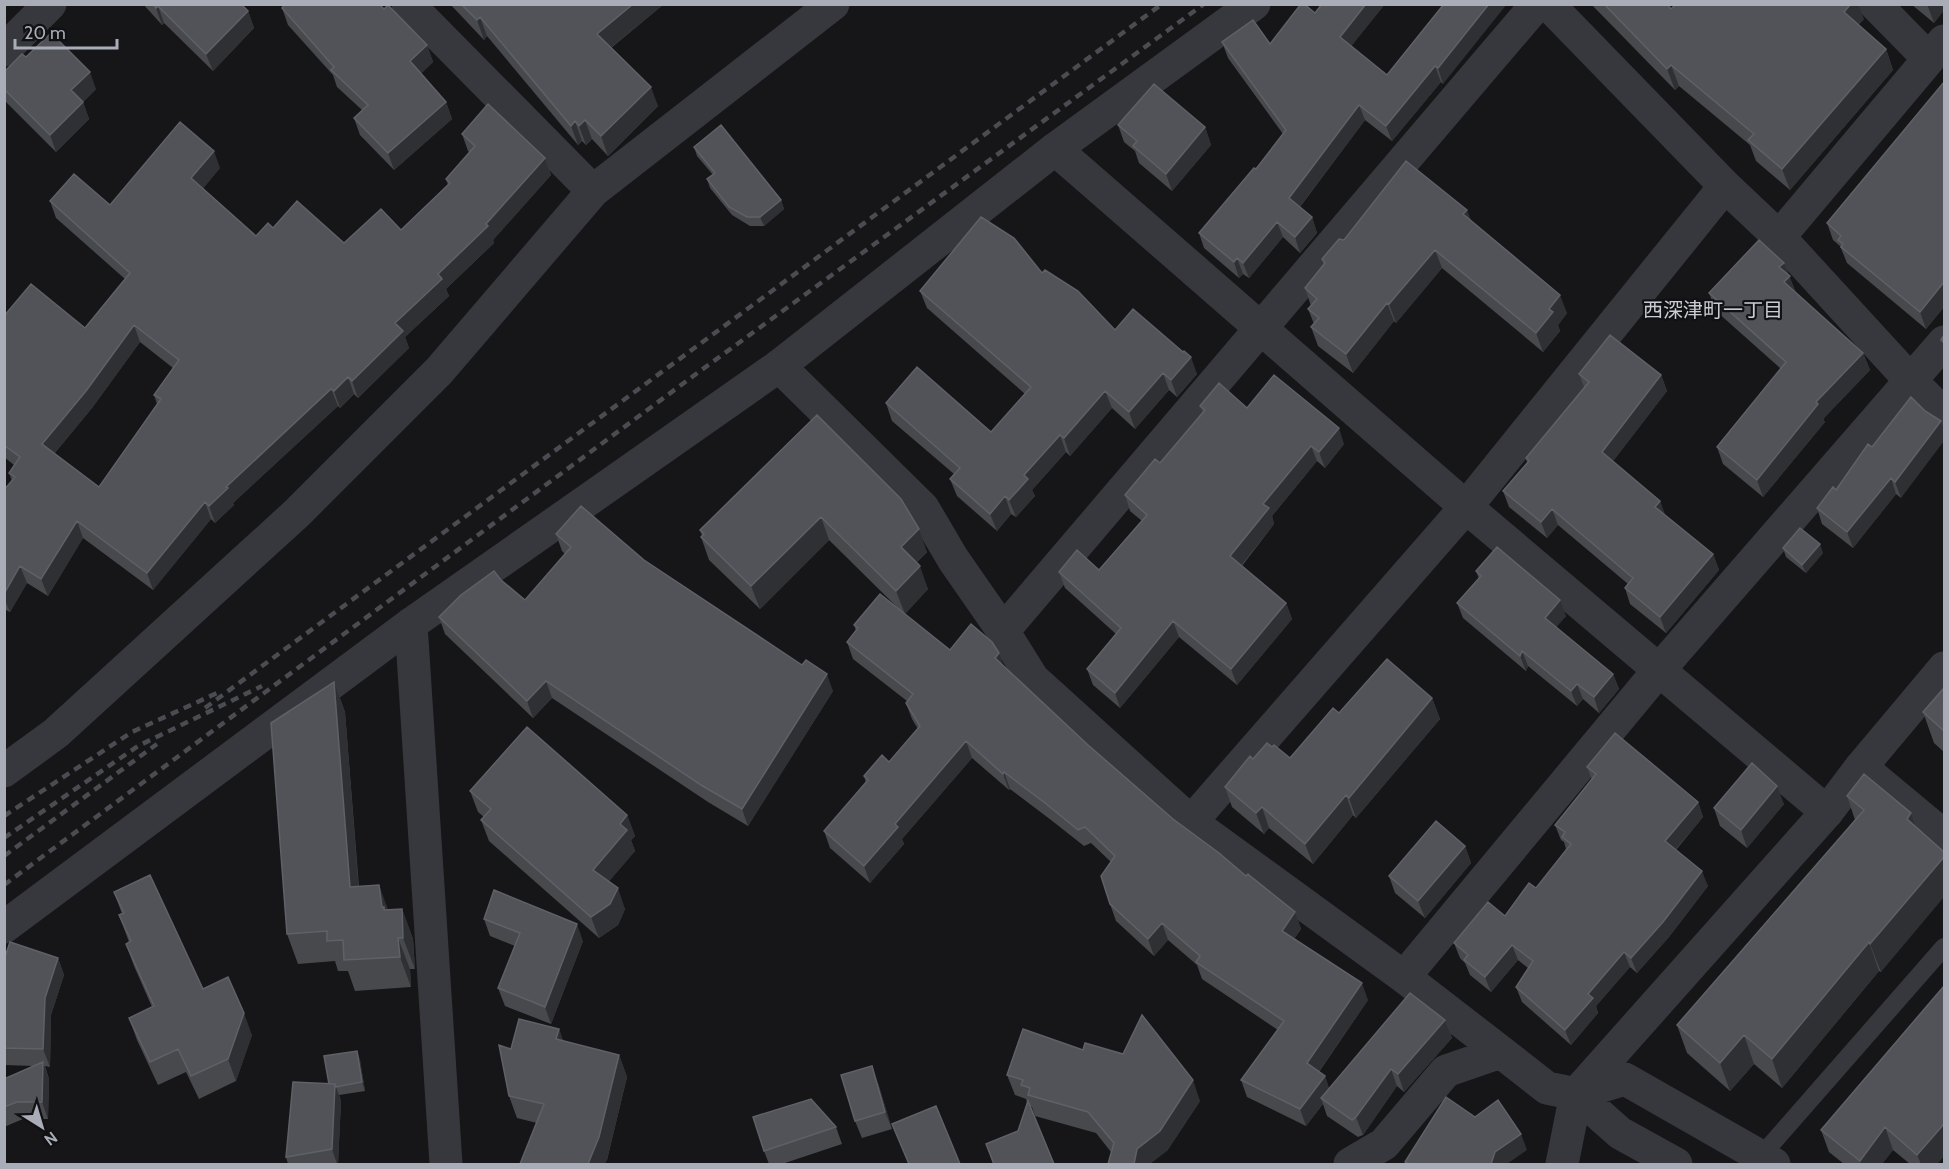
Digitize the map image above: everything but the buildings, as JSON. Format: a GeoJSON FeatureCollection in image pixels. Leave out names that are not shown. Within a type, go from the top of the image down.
{"type":"FeatureCollection","features":[{"type":"Feature","properties":{"kind":"street"},"geometry":{"type":"LineString","coordinates":[[4,50],[50,4]]}},
{"type":"Feature","properties":{"kind":"street"},"geometry":{"type":"LineString","coordinates":[[408,4],[592,191]]}},
{"type":"Feature","properties":{"kind":"street"},"geometry":{"type":"LineString","coordinates":[[4,771],[57,734],[305,504],[439,371],[592,191],[833,4]]}},
{"type":"Feature","properties":{"kind":"street"},"geometry":{"type":"LineString","coordinates":[[4,927],[411,624],[779,366],[1055,149],[1254,4]]}},
{"type":"Feature","properties":{"kind":"street"},"geometry":{"type":"LineString","coordinates":[[1003,631],[1537,4]]}},
{"type":"Feature","properties":{"kind":"street"},"geometry":{"type":"LineString","coordinates":[[1548,4],[1725,186],[1779,237],[1944,414]]}},
{"type":"Feature","properties":{"kind":"street"},"geometry":{"type":"LineString","coordinates":[[1779,237],[1937,50],[1875,4]]}},
{"type":"Feature","properties":{"kind":"street"},"geometry":{"type":"LineString","coordinates":[[1055,149],[1466,507],[1827,812]]}},
{"type":"Feature","properties":{"kind":"street"},"geometry":{"type":"LineString","coordinates":[[1191,822],[1466,507],[1725,186]]}},
{"type":"Feature","properties":{"kind":"street"},"geometry":{"type":"LineString","coordinates":[[1404,977],[1659,670],[1944,342]]}},
{"type":"Feature","properties":{"kind":"street"},"geometry":{"type":"LineString","coordinates":[[779,366],[923,508],[953,559],[1033,679],[1191,822],[1404,977],[1547,1088],[1576,1094],[1625,1079],[1768,1160]]}},
{"type":"Feature","properties":{"kind":"street"},"geometry":{"type":"LineString","coordinates":[[411,624],[446,1164]]}},
{"type":"Feature","properties":{"kind":"street"},"geometry":{"type":"LineString","coordinates":[[1562,1164],[1576,1094],[1827,812],[1861,767],[1944,668]]}},
{"type":"Feature","properties":{"kind":"street"},"geometry":{"type":"LineString","coordinates":[[1861,767],[1944,836]]}},
{"type":"Feature","properties":{"kind":"street"},"geometry":{"type":"LineString","coordinates":[[1350,1164],[1384,1144],[1446,1071],[1501,1052]]}},
{"type":"Feature","properties":{"kind":"street"},"geometry":{"type":"LineString","coordinates":[[1576,1094],[1620,1133],[1676,1164]]}},
{"type":"Feature","properties":{"kind":"lane"},"geometry":{"type":"LineString","coordinates":[[1768,1160],[1944,947]]}},
{"type":"Feature","properties":{"kind":"railway"},"geometry":{"type":"LineString","coordinates":[[205,708],[1162,4]]}},
{"type":"Feature","properties":{"kind":"railway"},"geometry":{"type":"LineString","coordinates":[[4,885],[696,374],[1204,4]]}},
{"type":"Feature","properties":{"kind":"railway"},"geometry":{"type":"LineString","coordinates":[[4,838],[138,746],[262,686]]}},
{"type":"Feature","properties":{"kind":"railway"},"geometry":{"type":"LineString","coordinates":[[4,816],[132,732],[217,693]]}},
{"type":"Feature","properties":{"kind":"railway"},"geometry":{"type":"LineString","coordinates":[[4,856],[157,744]]}},
{"type":"Feature","properties":{"kind":"district","name":"西深津町一丁目"},"geometry":{"type":"Point","coordinates":[1713,310]}}]}
